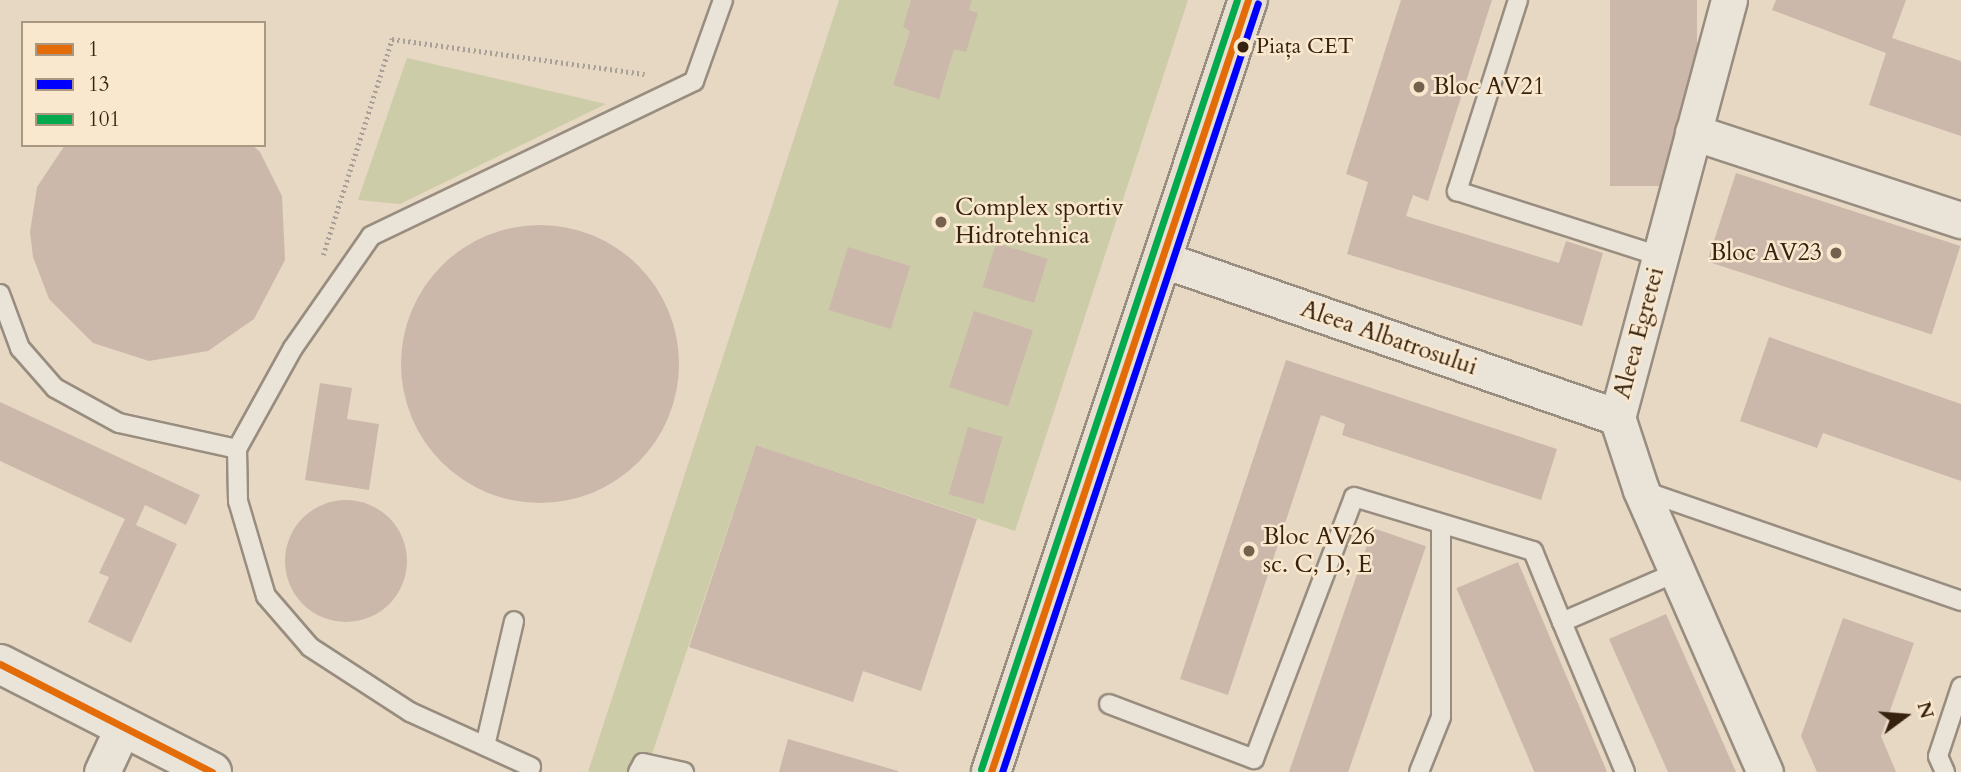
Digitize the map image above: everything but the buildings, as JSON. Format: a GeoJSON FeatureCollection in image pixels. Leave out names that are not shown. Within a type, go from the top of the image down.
{"type":"FeatureCollection","features":[{"type":"Feature","properties":{"kind":"main road"},"geometry":{"type":"LineString","coordinates":[[991,772],[1248,0]]}},
{"type":"Feature","properties":{"kind":"street","name":"Aleea Egretei"},"geometry":{"type":"LineString","coordinates":[[1728,0],[1617,417],[1641,490],[1765,772]]}},
{"type":"Feature","properties":{"kind":"street"},"geometry":{"type":"LineString","coordinates":[[1693,132],[1961,220]]}},
{"type":"Feature","properties":{"kind":"street","name":"Aleea Albatrosului"},"geometry":{"type":"LineString","coordinates":[[1161,259],[1617,417]]}},
{"type":"Feature","properties":{"kind":"street"},"geometry":{"type":"LineString","coordinates":[[0,664],[212,772]]}},
{"type":"Feature","properties":{"kind":"street"},"geometry":{"type":"LineString","coordinates":[[102,772],[123,727]]}},
{"type":"Feature","properties":{"kind":"lane"},"geometry":{"type":"LineString","coordinates":[[531,767],[410,712],[310,647],[266,596],[238,501],[237,449],[293,348],[371,236],[694,81],[723,0]]}},
{"type":"Feature","properties":{"kind":"lane"},"geometry":{"type":"LineString","coordinates":[[1518,0],[1457,191],[1660,256]]}},
{"type":"Feature","properties":{"kind":"lane"},"geometry":{"type":"LineString","coordinates":[[0,294],[20,348],[55,388],[118,423],[237,449]]}},
{"type":"Feature","properties":{"kind":"lane"},"geometry":{"type":"LineString","coordinates":[[1641,490],[1961,601]]}},
{"type":"Feature","properties":{"kind":"lane"},"geometry":{"type":"LineString","coordinates":[[1109,704],[1252,765],[1354,498],[1533,551],[1625,772]]}},
{"type":"Feature","properties":{"kind":"lane"},"geometry":{"type":"LineString","coordinates":[[1419,772],[1441,717],[1441,525]]}},
{"type":"Feature","properties":{"kind":"lane"},"geometry":{"type":"LineString","coordinates":[[1562,622],[1677,572]]}},
{"type":"Feature","properties":{"kind":"lane"},"geometry":{"type":"LineString","coordinates":[[485,746],[514,621]]}},
{"type":"Feature","properties":{"kind":"lane"},"geometry":{"type":"LineString","coordinates":[[1945,772],[1938,756],[1961,687]]}},
{"type":"Feature","properties":{"kind":"lane"},"geometry":{"type":"LineString","coordinates":[[638,772],[643,763],[684,772]]}},
{"type":"Feature","properties":{"kind":"path"},"geometry":{"type":"LineString","coordinates":[[322,258],[392,39],[694,81]]}},
{"type":"Feature","properties":{"kind":"green space","name":"Complex sportiv Hidrotehnica"},"geometry":{"type":"Polygon","coordinates":[[[839,0],[1188,0],[1015,531],[756,445],[646,772],[588,772],[839,0]]]}},
{"type":"Feature","properties":{"kind":"green space"},"geometry":{"type":"Polygon","coordinates":[[[407,58],[606,104],[400,204],[358,200],[407,58]]]}},
{"type":"Feature","properties":{"kind":"transit line","name":"101"},"geometry":{"type":"LineString","coordinates":[[981,769],[1237,0]]}},
{"type":"Feature","properties":{"kind":"transit line","name":"1"},"geometry":{"type":"LineString","coordinates":[[991,772],[1248,0]]}},
{"type":"Feature","properties":{"kind":"transit line","name":"13"},"geometry":{"type":"LineString","coordinates":[[1002,772],[1258,3]]}},
{"type":"Feature","properties":{"kind":"transit line","name":"1"},"geometry":{"type":"LineString","coordinates":[[0,664],[212,772]]}},
{"type":"Feature","properties":{"kind":"place","name":"Piața CET"},"geometry":{"type":"Point","coordinates":[1243,47]}},
{"type":"Feature","properties":{"kind":"place","name":"Bloc AV21"},"geometry":{"type":"Point","coordinates":[1419,87]}},
{"type":"Feature","properties":{"kind":"place","name":"Complex sportiv Hidrotehnica"},"geometry":{"type":"Point","coordinates":[941,222]}},
{"type":"Feature","properties":{"kind":"place","name":"Bloc AV23"},"geometry":{"type":"Point","coordinates":[1836,253]}},
{"type":"Feature","properties":{"kind":"place","name":"Bloc AV26 sc. C, D, E"},"geometry":{"type":"Point","coordinates":[1249,551]}}]}
